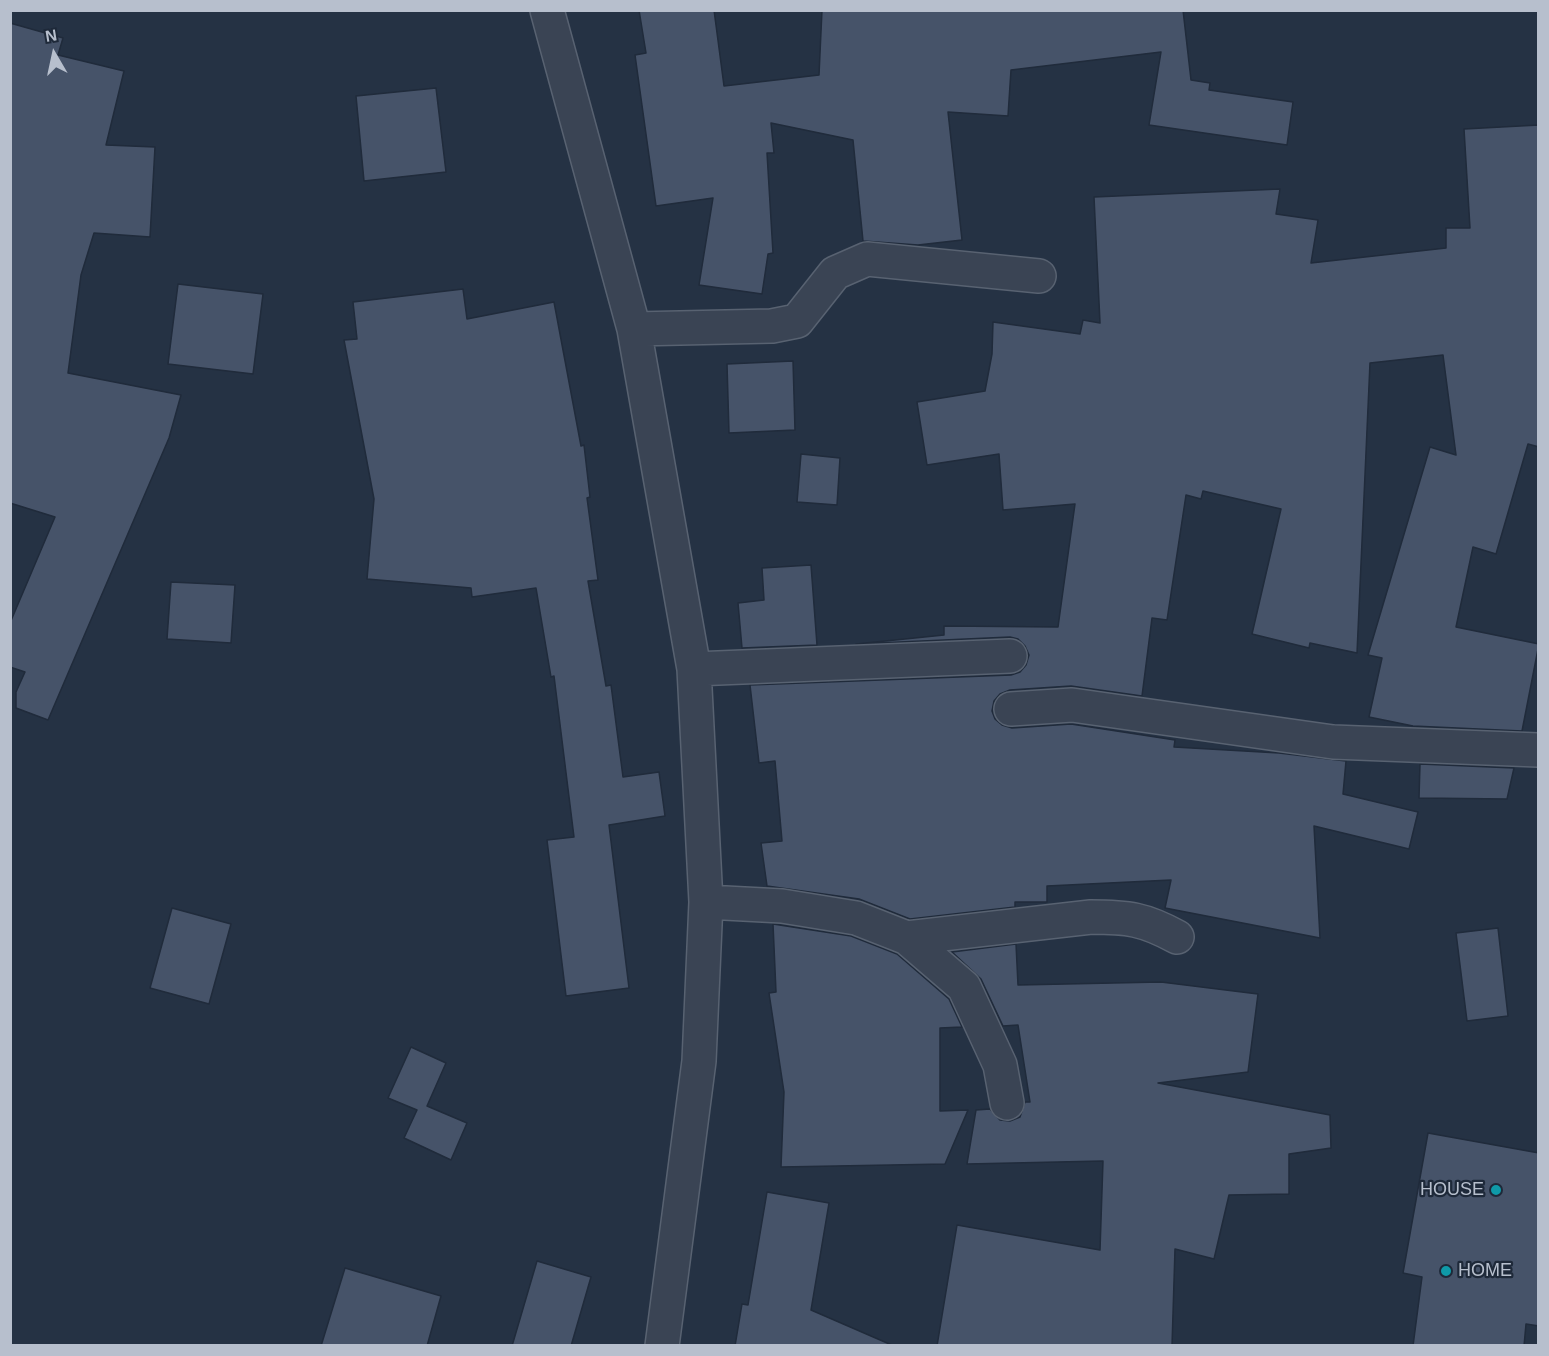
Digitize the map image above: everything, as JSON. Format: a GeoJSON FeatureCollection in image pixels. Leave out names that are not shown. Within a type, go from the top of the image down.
{"type":"FeatureCollection","features":[{"type":"Feature","properties":{"kind":"street"},"geometry":{"type":"LineString","coordinates":[[547,10],[634,329],[694,669],[706,902],[699,1061],[662,1346]]}},
{"type":"Feature","properties":{"kind":"street"},"geometry":{"type":"LineString","coordinates":[[634,329],[772,326],[797,321],[835,273],[867,260],[1038,276]]}},
{"type":"Feature","properties":{"kind":"street"},"geometry":{"type":"LineString","coordinates":[[694,669],[1010,656]]}},
{"type":"Feature","properties":{"kind":"street"},"geometry":{"type":"LineString","coordinates":[[1011,709],[1072,705],[1333,742],[1539,750]]}},
{"type":"Feature","properties":{"kind":"street"},"geometry":{"type":"LineString","coordinates":[[706,902],[782,906],[856,918],[907,938],[964,987],[1000,1065],[1007,1103]]}},
{"type":"Feature","properties":{"kind":"street"},"geometry":{"type":"LineString","coordinates":[[907,938],[1090,917],[1120,917],[1150,922],[1177,938]]}},
{"type":"Feature","properties":{"kind":"building"},"geometry":{"type":"Polygon","coordinates":[[[639,10],[714,10],[724,86],[819,75],[822,10],[1183,10],[1191,80],[1210,83],[1209,90],[1293,102],[1287,145],[1149,125],[1161,52],[1011,70],[1008,116],[948,112],[962,240],[918,245],[863,241],[853,140],[771,123],[774,153],[767,153],[773,253],[768,254],[762,294],[699,285],[713,198],[656,206],[635,55],[646,53],[639,10]]]}},
{"type":"Feature","properties":{"kind":"building"},"geometry":{"type":"Polygon","coordinates":[[[10,23],[63,38],[58,55],[124,71],[106,145],[155,147],[150,237],[94,233],[81,275],[68,373],[181,395],[169,438],[48,720],[16,708],[16,692],[25,672],[10,667],[10,623],[55,517],[10,503],[10,23]]]}},
{"type":"Feature","properties":{"kind":"building"},"geometry":{"type":"Polygon","coordinates":[[[436,88],[446,172],[364,181],[356,96],[436,88]]]}},
{"type":"Feature","properties":{"kind":"building"},"geometry":{"type":"Polygon","coordinates":[[[1539,125],[1539,447],[1528,444],[1496,554],[1473,547],[1456,627],[1539,644],[1522,731],[1413,726],[1369,717],[1382,658],[1368,655],[1430,447],[1456,455],[1443,355],[1370,363],[1357,653],[1310,643],[1309,648],[1252,634],[1281,509],[1203,491],[1201,499],[1186,495],[1167,620],[1152,618],[1142,696],[1071,686],[1010,690],[1000,694],[994,701],[992,711],[995,719],[1002,725],[1012,728],[1071,724],[1175,740],[1174,747],[1279,753],[1346,761],[1343,794],[1418,812],[1409,849],[1314,826],[1320,938],[1165,908],[1171,880],[1047,886],[1047,902],[1015,902],[1015,907],[910,919],[859,899],[767,886],[761,843],[782,841],[775,761],[759,763],[750,685],[1011,675],[1020,672],[1026,665],[1029,655],[1025,646],[1018,639],[1010,637],[856,644],[944,635],[944,626],[1058,627],[1075,504],[1003,510],[999,454],[927,465],[917,402],[985,391],[992,354],[993,322],[1080,334],[1083,320],[1100,323],[1094,197],[1280,189],[1276,214],[1318,220],[1311,263],[1446,248],[1446,228],[1470,228],[1464,129],[1539,125]]]}},
{"type":"Feature","properties":{"kind":"building"},"geometry":{"type":"Polygon","coordinates":[[[178,284],[263,294],[253,374],[168,364],[178,284]]]}},
{"type":"Feature","properties":{"kind":"building"},"geometry":{"type":"Polygon","coordinates":[[[463,289],[467,319],[554,302],[581,446],[584,445],[590,497],[587,498],[598,580],[588,581],[606,686],[611,685],[623,777],[659,772],[665,816],[609,825],[629,988],[566,996],[547,840],[574,837],[554,676],[551,677],[536,588],[472,597],[471,588],[367,579],[374,499],[344,340],[357,339],[353,302],[463,289]]]}},
{"type":"Feature","properties":{"kind":"building"},"geometry":{"type":"Polygon","coordinates":[[[793,361],[795,430],[729,433],[727,364],[793,361]]]}},
{"type":"Feature","properties":{"kind":"building"},"geometry":{"type":"Polygon","coordinates":[[[801,454],[840,458],[837,505],[797,502],[801,454]]]}},
{"type":"Feature","properties":{"kind":"building"},"geometry":{"type":"Polygon","coordinates":[[[811,565],[817,645],[742,648],[738,603],[764,600],[762,568],[811,565]]]}},
{"type":"Feature","properties":{"kind":"building"},"geometry":{"type":"Polygon","coordinates":[[[171,582],[235,585],[231,643],[167,639],[171,582]]]}},
{"type":"Feature","properties":{"kind":"building"},"geometry":{"type":"Polygon","coordinates":[[[1420,764],[1514,768],[1507,799],[1419,798],[1420,764]]]}},
{"type":"Feature","properties":{"kind":"building"},"geometry":{"type":"Polygon","coordinates":[[[172,908],[231,924],[209,1004],[150,988],[172,908]]]}},
{"type":"Feature","properties":{"kind":"building"},"geometry":{"type":"Polygon","coordinates":[[[773,924],[851,936],[897,954],[949,999],[962,1027],[940,1028],[940,1111],[968,1110],[945,1164],[781,1167],[784,1092],[769,993],[776,992],[773,924]]]}},
{"type":"Feature","properties":{"kind":"building"},"geometry":{"type":"Polygon","coordinates":[[[1498,928],[1508,1016],[1467,1021],[1456,933],[1498,928]]]}},
{"type":"Feature","properties":{"kind":"building"},"geometry":{"type":"Polygon","coordinates":[[[1016,944],[1018,985],[1161,982],[1258,994],[1248,1072],[1158,1083],[1330,1115],[1331,1148],[1289,1154],[1289,1194],[1229,1195],[1214,1259],[1175,1249],[1172,1346],[937,1346],[957,1225],[1100,1250],[1103,1161],[967,1164],[976,1110],[990,1109],[1000,1120],[1010,1121],[1020,1117],[1025,1102],[1030,1102],[1018,1025],[1003,1026],[981,979],[952,952],[1016,944]]]}},
{"type":"Feature","properties":{"kind":"building"},"geometry":{"type":"Polygon","coordinates":[[[411,1047],[446,1063],[427,1106],[467,1123],[451,1160],[404,1138],[417,1110],[388,1098],[411,1047]]]}},
{"type":"Feature","properties":{"kind":"building"},"geometry":{"type":"Polygon","coordinates":[[[1428,1133],[1539,1153],[1539,1326],[1526,1324],[1524,1346],[1413,1346],[1422,1277],[1403,1273],[1428,1133]]]}},
{"type":"Feature","properties":{"kind":"building"},"geometry":{"type":"Polygon","coordinates":[[[767,1192],[829,1203],[811,1310],[894,1346],[735,1346],[742,1304],[748,1305],[767,1192]]]}},
{"type":"Feature","properties":{"kind":"building"},"geometry":{"type":"Polygon","coordinates":[[[537,1261],[591,1277],[571,1346],[512,1346],[537,1261]]]}},
{"type":"Feature","properties":{"kind":"building"},"geometry":{"type":"Polygon","coordinates":[[[345,1268],[441,1296],[427,1346],[321,1346],[345,1268]]]}},
{"type":"Feature","properties":{"kind":"place","name":"HOUSE"},"geometry":{"type":"Point","coordinates":[1496,1190]}},
{"type":"Feature","properties":{"kind":"place","name":"HOME"},"geometry":{"type":"Point","coordinates":[1446,1271]}}]}
